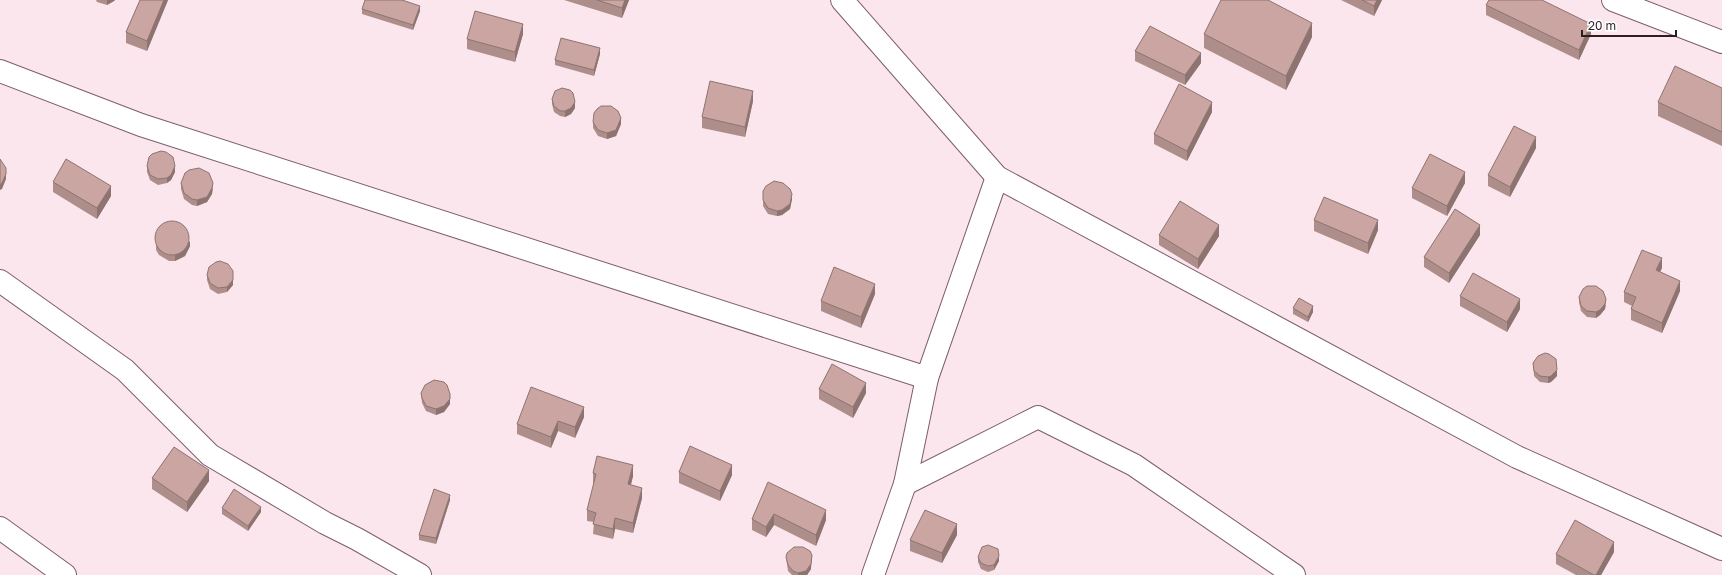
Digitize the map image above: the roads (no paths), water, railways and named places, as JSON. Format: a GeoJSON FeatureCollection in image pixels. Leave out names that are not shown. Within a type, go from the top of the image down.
{"type":"FeatureCollection","features":[{"type":"Feature","properties":{"kind":"street"},"geometry":{"type":"LineString","coordinates":[[842,0],[997,177],[1517,457],[1722,549]]}},
{"type":"Feature","properties":{"kind":"street"},"geometry":{"type":"LineString","coordinates":[[1613,0],[1722,42]]}},
{"type":"Feature","properties":{"kind":"street"},"geometry":{"type":"LineString","coordinates":[[0,71],[156,130],[927,378]]}},
{"type":"Feature","properties":{"kind":"street"},"geometry":{"type":"LineString","coordinates":[[873,575],[905,484],[927,378],[997,177]]}},
{"type":"Feature","properties":{"kind":"street"},"geometry":{"type":"LineString","coordinates":[[0,281],[125,370],[210,455],[325,523],[357,539],[420,575]]}},
{"type":"Feature","properties":{"kind":"street"},"geometry":{"type":"LineString","coordinates":[[905,484],[1038,417],[1134,465],[1294,575]]}},
{"type":"Feature","properties":{"kind":"street"},"geometry":{"type":"LineString","coordinates":[[0,528],[65,575]]}}]}
